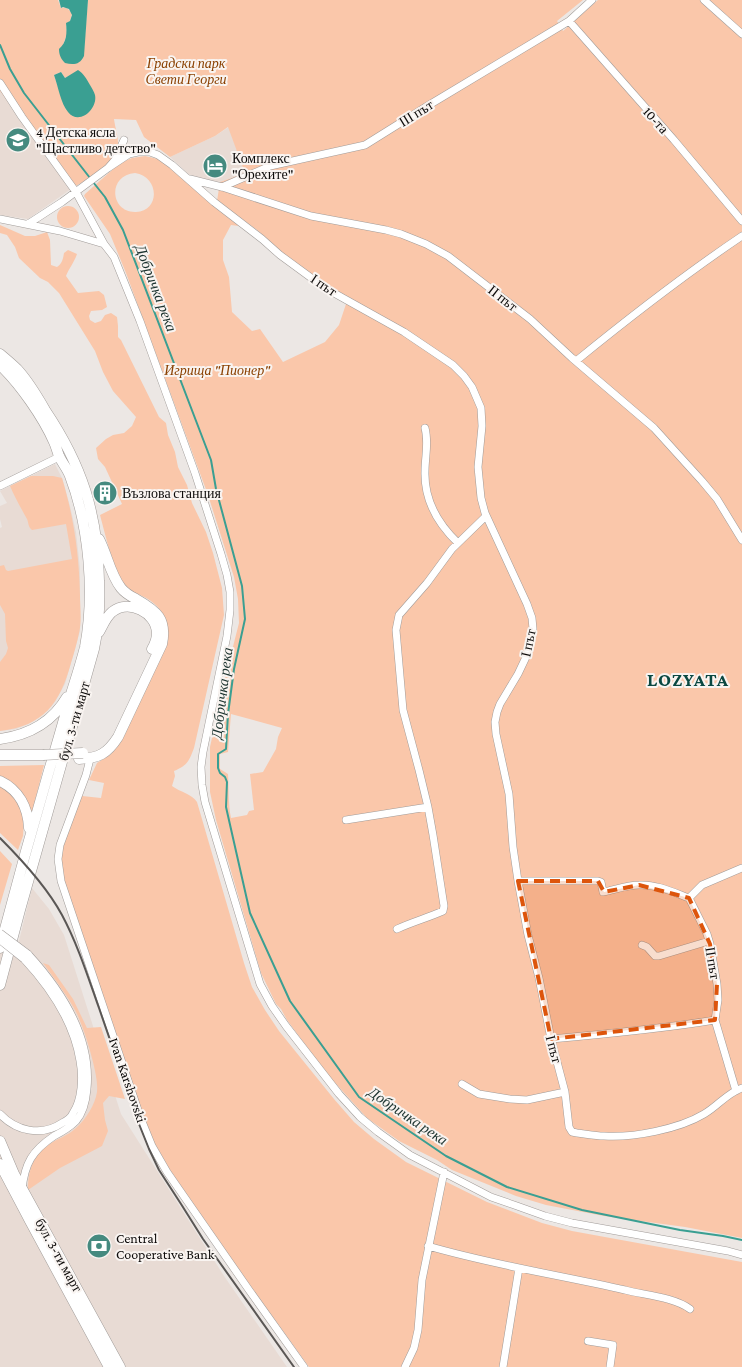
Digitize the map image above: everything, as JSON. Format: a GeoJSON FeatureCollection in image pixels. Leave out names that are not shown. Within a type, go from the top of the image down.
{"type":"FeatureCollection","features":[{"type":"Feature","properties":{"kind":"main road","name":"бул. 3-ти март"},"geometry":{"type":"LineString","coordinates":[[0,354],[17,369],[57,427],[66,466],[80,505],[89,569],[87,632],[83,656],[30,835],[0,948]]}},
{"type":"Feature","properties":{"kind":"main road","name":"бул. 3-ти март"},"geometry":{"type":"LineString","coordinates":[[0,365],[32,405],[64,455],[79,472],[96,531],[100,600],[94,649],[0,985]]}},
{"type":"Feature","properties":{"kind":"main road"},"geometry":{"type":"LineString","coordinates":[[0,760],[102,755],[113,745],[118,737],[162,644],[164,636],[163,627],[157,613],[122,590],[113,574],[96,531]]}},
{"type":"Feature","properties":{"kind":"main road"},"geometry":{"type":"LineString","coordinates":[[86,756],[101,747],[112,735],[156,641],[156,627],[149,615],[144,611],[131,607],[117,609],[112,612],[97,635]]}},
{"type":"Feature","properties":{"kind":"main road"},"geometry":{"type":"LineString","coordinates":[[0,739],[17,736],[45,723],[61,706],[75,683]]}},
{"type":"Feature","properties":{"kind":"main road"},"geometry":{"type":"LineString","coordinates":[[0,755],[43,757]]}},
{"type":"Feature","properties":{"kind":"main road"},"geometry":{"type":"LineString","coordinates":[[0,781],[13,789],[22,802],[29,819],[30,835]]}},
{"type":"Feature","properties":{"kind":"main road","name":"бул. 3-ти март"},"geometry":{"type":"LineString","coordinates":[[0,1141],[14,1174],[120,1367]]}},
{"type":"Feature","properties":{"kind":"main road","name":"бул. 3-ти март"},"geometry":{"type":"LineString","coordinates":[[0,1164],[109,1367]]}},
{"type":"Feature","properties":{"kind":"street","name":"ІІІ път"},"geometry":{"type":"LineString","coordinates":[[222,187],[270,166],[365,145],[436,100],[568,22],[592,0]]}},
{"type":"Feature","properties":{"kind":"street"},"geometry":{"type":"LineString","coordinates":[[704,0],[742,34]]}},
{"type":"Feature","properties":{"kind":"street","name":"10-та"},"geometry":{"type":"LineString","coordinates":[[568,22],[667,132],[742,221]]}},
{"type":"Feature","properties":{"kind":"street"},"geometry":{"type":"LineString","coordinates":[[0,83],[22,117],[78,190],[88,215],[104,244],[114,257],[140,321],[195,473],[227,575],[230,592],[227,636],[203,752],[201,767],[202,785],[260,984],[272,1006],[339,1094],[360,1117],[410,1155],[491,1197],[545,1216],[572,1223],[742,1255]]}},
{"type":"Feature","properties":{"kind":"street"},"geometry":{"type":"LineString","coordinates":[[108,168],[115,160],[124,140]]}},
{"type":"Feature","properties":{"kind":"street","name":"І път"},"geometry":{"type":"LineString","coordinates":[[28,224],[129,154],[150,152],[172,164],[214,202],[325,288],[404,332],[453,365],[464,376],[477,396],[481,408],[482,426],[478,467],[481,498],[486,516],[532,618],[533,628],[527,656],[500,704],[495,722],[509,794],[518,881],[551,1039],[565,1092],[569,1127],[572,1132],[604,1136],[655,1131],[673,1127],[707,1113],[739,1089]]}},
{"type":"Feature","properties":{"kind":"street","name":"ІІ път"},"geometry":{"type":"LineString","coordinates":[[187,178],[222,187],[311,216],[386,230],[426,244],[448,256],[530,319],[654,428],[716,499],[742,540]]}},
{"type":"Feature","properties":{"kind":"street"},"geometry":{"type":"LineString","coordinates":[[0,219],[60,231],[104,244]]}},
{"type":"Feature","properties":{"kind":"street"},"geometry":{"type":"LineString","coordinates":[[576,361],[630,316],[742,236]]}},
{"type":"Feature","properties":{"kind":"street"},"geometry":{"type":"LineString","coordinates":[[425,428],[427,447],[425,489],[433,511],[442,525],[458,543]]}},
{"type":"Feature","properties":{"kind":"street"},"geometry":{"type":"LineString","coordinates":[[0,486],[64,455]]}},
{"type":"Feature","properties":{"kind":"street"},"geometry":{"type":"LineString","coordinates":[[397,929],[444,909],[428,808],[403,710],[397,622],[399,615],[427,583],[440,564],[458,543],[486,516]]}},
{"type":"Feature","properties":{"kind":"street","name":"Ivan Karshovski"},"geometry":{"type":"LineString","coordinates":[[86,756],[86,775],[60,845],[58,870],[60,881],[141,1119],[152,1146],[167,1172],[304,1367]]}},
{"type":"Feature","properties":{"kind":"street"},"geometry":{"type":"LineString","coordinates":[[346,820],[428,808]]}},
{"type":"Feature","properties":{"kind":"street"},"geometry":{"type":"LineString","coordinates":[[518,881],[598,881],[601,882],[603,892],[645,885],[689,898],[702,885],[742,868]]}},
{"type":"Feature","properties":{"kind":"street","name":"ІІ път"},"geometry":{"type":"LineString","coordinates":[[689,898],[709,941],[717,984],[718,1000],[715,1020],[739,1089]]}},
{"type":"Feature","properties":{"kind":"street"},"geometry":{"type":"LineString","coordinates":[[0,933],[56,988],[74,1020],[84,1045],[87,1060],[86,1101],[81,1114],[70,1126],[37,1149],[28,1162],[22,1189]]}},
{"type":"Feature","properties":{"kind":"street"},"geometry":{"type":"LineString","coordinates":[[0,940],[26,957],[50,989],[68,1023],[78,1047],[81,1063],[80,1093],[75,1112],[58,1126],[50,1129],[29,1131],[9,1123],[0,1114]]}},
{"type":"Feature","properties":{"kind":"street"},"geometry":{"type":"LineString","coordinates":[[642,944],[655,956],[709,941]]}},
{"type":"Feature","properties":{"kind":"street"},"geometry":{"type":"LineString","coordinates":[[551,1039],[642,1030],[715,1020]]}},
{"type":"Feature","properties":{"kind":"street"},"geometry":{"type":"LineString","coordinates":[[462,1084],[479,1094],[510,1099],[526,1100],[565,1092]]}},
{"type":"Feature","properties":{"kind":"street"},"geometry":{"type":"LineString","coordinates":[[405,1367],[414,1348],[418,1330],[422,1280],[444,1172]]}},
{"type":"Feature","properties":{"kind":"street"},"geometry":{"type":"LineString","coordinates":[[428,1246],[491,1263],[572,1278],[682,1303],[690,1309]]}},
{"type":"Feature","properties":{"kind":"street"},"geometry":{"type":"LineString","coordinates":[[503,1367],[519,1268]]}},
{"type":"Feature","properties":{"kind":"street"},"geometry":{"type":"LineString","coordinates":[[588,1341],[613,1345],[610,1367]]}},
{"type":"Feature","properties":{"kind":"highlighted area"},"geometry":{"type":"Polygon","coordinates":[[[518,881],[598,881],[604,892],[639,885],[689,898],[710,944],[717,984],[715,1020],[551,1039],[518,881]]]}},
{"type":"Feature","properties":{"kind":"shaded area","name":"4 Детска ясла \"Щастливо детство\""},"geometry":{"type":"Polygon","coordinates":[[[0,91],[71,189],[28,219],[0,215],[0,91]]]}},
{"type":"Feature","properties":{"kind":"shaded area"},"geometry":{"type":"Polygon","coordinates":[[[229,127],[245,173],[220,182],[194,179],[170,157],[215,136],[229,127]]]}},
{"type":"Feature","properties":{"kind":"shaded area"},"geometry":{"type":"Polygon","coordinates":[[[55,464],[62,478],[76,532],[80,568],[80,631],[65,684],[55,702],[47,711],[32,722],[16,729],[0,731],[0,528],[2,527],[0,506],[7,503],[0,491],[55,464]]]}},
{"type":"Feature","properties":{"kind":"shaded area"},"geometry":{"type":"Polygon","coordinates":[[[32,888],[49,909],[64,935],[121,1114],[224,1276],[287,1367],[0,1367],[0,945],[15,957],[32,888]]]}},
{"type":"Feature","properties":{"kind":"green space"},"geometry":{"type":"Polygon","coordinates":[[[0,0],[58,0],[61,8],[68,9],[72,14],[70,21],[66,24],[67,34],[63,45],[84,49],[88,0],[583,0],[557,21],[563,31],[598,0],[700,0],[742,37],[742,1238],[546,1205],[516,1196],[452,1170],[437,1160],[399,1141],[367,1118],[327,1074],[276,1004],[261,973],[216,820],[210,792],[210,747],[239,623],[238,599],[234,577],[208,495],[126,273],[110,234],[84,196],[120,163],[132,158],[145,156],[158,159],[172,167],[239,226],[231,225],[223,240],[223,260],[229,277],[232,312],[252,331],[260,329],[283,362],[325,342],[339,325],[350,298],[332,289],[286,256],[257,230],[217,201],[220,182],[245,173],[228,127],[215,136],[170,157],[144,137],[136,120],[114,119],[118,143],[112,158],[100,171],[71,189],[0,91],[0,0]],[[61,72],[54,75],[66,110],[71,75],[65,78],[61,72]],[[135,173],[126,175],[116,186],[115,194],[117,201],[127,211],[136,212],[144,210],[153,200],[153,187],[143,176],[135,173]],[[231,714],[228,752],[220,754],[220,769],[228,774],[231,818],[247,815],[249,811],[254,810],[250,774],[263,772],[276,749],[282,728],[231,714]]]}},
{"type":"Feature","properties":{"kind":"green space"},"geometry":{"type":"Polygon","coordinates":[[[708,0],[742,0],[742,31],[708,0]]]}},
{"type":"Feature","properties":{"kind":"green space"},"geometry":{"type":"Polygon","coordinates":[[[68,206],[78,213],[79,217],[72,227],[68,228],[58,221],[57,217],[64,207],[68,206]]]}},
{"type":"Feature","properties":{"kind":"green space"},"geometry":{"type":"Polygon","coordinates":[[[0,225],[25,236],[35,236],[47,232],[50,240],[51,265],[59,266],[64,253],[68,250],[77,254],[66,276],[78,293],[99,291],[104,295],[107,307],[102,310],[91,311],[90,320],[95,323],[101,321],[105,315],[111,313],[117,317],[118,337],[159,417],[166,423],[178,467],[206,532],[222,588],[224,615],[194,748],[187,762],[174,771],[175,776],[172,786],[192,797],[197,802],[244,963],[252,987],[265,1010],[279,1031],[354,1122],[406,1162],[487,1202],[542,1223],[572,1231],[742,1262],[742,1367],[309,1367],[170,1170],[155,1144],[144,1118],[63,881],[61,859],[63,846],[82,796],[101,798],[104,783],[89,780],[97,763],[111,754],[117,747],[166,647],[166,623],[161,610],[150,600],[129,590],[122,581],[110,553],[100,515],[122,504],[105,467],[98,459],[96,448],[113,435],[124,433],[132,426],[136,417],[113,391],[95,351],[59,293],[19,258],[15,247],[7,235],[0,233],[0,225]]]}},
{"type":"Feature","properties":{"kind":"green space"},"geometry":{"type":"Polygon","coordinates":[[[31,476],[62,478],[70,507],[77,551],[80,628],[67,677],[55,701],[39,718],[28,724],[0,731],[0,662],[8,648],[5,614],[0,605],[0,566],[4,565],[8,571],[72,559],[66,524],[32,530],[29,527],[27,519],[10,486],[31,476]]]}},
{"type":"Feature","properties":{"kind":"green space"},"geometry":{"type":"Polygon","coordinates":[[[44,765],[32,813],[27,800],[17,786],[0,776],[0,766],[44,765]]]}},
{"type":"Feature","properties":{"kind":"green space"},"geometry":{"type":"Polygon","coordinates":[[[0,786],[10,792],[21,808],[24,820],[23,836],[18,850],[0,833],[0,786]]]}},
{"type":"Feature","properties":{"kind":"green space"},"geometry":{"type":"Polygon","coordinates":[[[0,851],[12,864],[0,905],[0,851]]]}},
{"type":"Feature","properties":{"kind":"green space"},"geometry":{"type":"Polygon","coordinates":[[[43,963],[49,965],[73,999],[87,1028],[101,1027],[125,1099],[109,1096],[103,1103],[108,1131],[102,1146],[60,1168],[28,1190],[30,1171],[34,1160],[47,1146],[73,1131],[80,1124],[92,1107],[97,1092],[97,1080],[93,1062],[80,1020],[70,1001],[43,963]]]}},
{"type":"Feature","properties":{"kind":"water"},"geometry":{"type":"Polygon","coordinates":[[[59,0],[88,0],[84,56],[76,64],[65,63],[60,55],[59,49],[66,37],[66,23],[70,21],[72,15],[69,9],[61,8],[59,0]]]}},
{"type":"Feature","properties":{"kind":"water"},"geometry":{"type":"Polygon","coordinates":[[[78,70],[85,76],[95,95],[95,100],[94,106],[87,114],[77,117],[72,116],[66,109],[54,75],[61,72],[65,78],[78,70]]]}},
{"type":"Feature","properties":{"kind":"waterway","name":"Добричка река"},"geometry":{"type":"LineString","coordinates":[[0,45],[10,69],[24,93],[90,178]]}},
{"type":"Feature","properties":{"kind":"waterway","name":"Добричка река"},"geometry":{"type":"LineString","coordinates":[[93,182],[105,197],[123,230],[211,460],[216,489],[242,586],[245,619],[234,669],[226,749],[218,754],[218,768],[227,782],[226,807],[250,913],[290,1001],[359,1097],[446,1156],[507,1187],[582,1210],[680,1230],[742,1240]]}},
{"type":"Feature","properties":{"kind":"railway"},"geometry":{"type":"LineString","coordinates":[[0,838],[42,884],[68,926],[87,973],[139,1124],[159,1170],[203,1239],[294,1367]]}},
{"type":"Feature","properties":{"kind":"place","name":"4 Детска ясла \"Щастливо детство\""},"geometry":{"type":"Point","coordinates":[18,140]}},
{"type":"Feature","properties":{"kind":"place","name":"Комплекс \"Орехите\""},"geometry":{"type":"Point","coordinates":[215,166]}},
{"type":"Feature","properties":{"kind":"place","name":"Възлова станция"},"geometry":{"type":"Point","coordinates":[105,493]}},
{"type":"Feature","properties":{"kind":"place","name":"Central Cooperative Bank"},"geometry":{"type":"Point","coordinates":[99,1246]}},
{"type":"Feature","properties":{"kind":"district","name":"LOZYATA"},"geometry":{"type":"Point","coordinates":[688,679]}},
{"type":"Feature","properties":{"kind":"park label","name":"Градски парк Свети Георги"},"geometry":{"type":"Point","coordinates":[186,72]}},
{"type":"Feature","properties":{"kind":"park label","name":"Игрища \"Пионер\""},"geometry":{"type":"Point","coordinates":[217,370]}}]}
